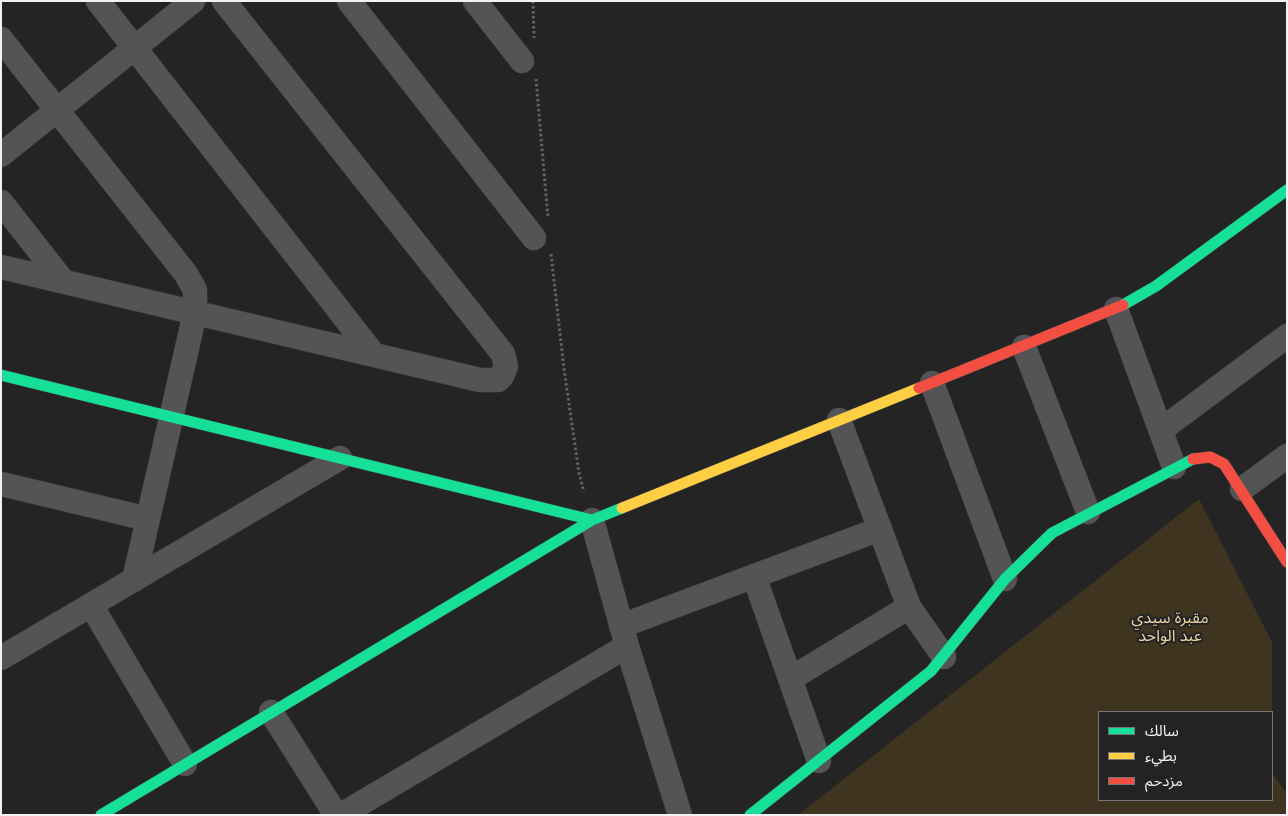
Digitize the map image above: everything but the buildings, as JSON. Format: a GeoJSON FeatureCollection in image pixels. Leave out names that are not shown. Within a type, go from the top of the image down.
{"type":"FeatureCollection","features":[{"type":"Feature","properties":{"kind":"street"},"geometry":{"type":"LineString","coordinates":[[98,1],[374,355]]}},
{"type":"Feature","properties":{"kind":"street"},"geometry":{"type":"LineString","coordinates":[[1,155],[193,1]]}},
{"type":"Feature","properties":{"kind":"street"},"geometry":{"type":"LineString","coordinates":[[1,267],[490,382],[498,380],[502,376],[506,366],[503,354],[224,1]]}},
{"type":"Feature","properties":{"kind":"street"},"geometry":{"type":"LineString","coordinates":[[348,1],[544,235]]}},
{"type":"Feature","properties":{"kind":"street"},"geometry":{"type":"LineString","coordinates":[[475,1],[528,65]]}},
{"type":"Feature","properties":{"kind":"street"},"geometry":{"type":"LineString","coordinates":[[1,39],[186,274],[195,290],[195,313],[134,580]]}},
{"type":"Feature","properties":{"kind":"street"},"geometry":{"type":"LineString","coordinates":[[101,815],[592,520],[1116,309],[1156,286],[1287,190]]}},
{"type":"Feature","properties":{"kind":"street"},"geometry":{"type":"LineString","coordinates":[[1,202],[63,281]]}},
{"type":"Feature","properties":{"kind":"street"},"geometry":{"type":"LineString","coordinates":[[1116,309],[1174,467]]}},
{"type":"Feature","properties":{"kind":"street"},"geometry":{"type":"LineString","coordinates":[[1161,430],[1287,336]]}},
{"type":"Feature","properties":{"kind":"street"},"geometry":{"type":"LineString","coordinates":[[1024,347],[1088,512]]}},
{"type":"Feature","properties":{"kind":"street"},"geometry":{"type":"LineString","coordinates":[[1,375],[592,520]]}},
{"type":"Feature","properties":{"kind":"street"},"geometry":{"type":"LineString","coordinates":[[932,383],[1005,580]]}},
{"type":"Feature","properties":{"kind":"street"},"geometry":{"type":"LineString","coordinates":[[839,420],[909,606],[944,657]]}},
{"type":"Feature","properties":{"kind":"street"},"geometry":{"type":"LineString","coordinates":[[1242,489],[1287,456]]}},
{"type":"Feature","properties":{"kind":"street"},"geometry":{"type":"LineString","coordinates":[[750,815],[931,671],[1005,580],[1052,532],[1174,467],[1200,457],[1217,460],[1230,470],[1287,562]]}},
{"type":"Feature","properties":{"kind":"street"},"geometry":{"type":"LineString","coordinates":[[1,658],[340,458]]}},
{"type":"Feature","properties":{"kind":"street"},"geometry":{"type":"LineString","coordinates":[[1,484],[148,519]]}},
{"type":"Feature","properties":{"kind":"street"},"geometry":{"type":"LineString","coordinates":[[592,520],[624,636],[680,815]]}},
{"type":"Feature","properties":{"kind":"street"},"geometry":{"type":"LineString","coordinates":[[340,815],[624,636],[754,576],[880,529]]}},
{"type":"Feature","properties":{"kind":"street"},"geometry":{"type":"LineString","coordinates":[[754,576],[819,762]]}},
{"type":"Feature","properties":{"kind":"street"},"geometry":{"type":"LineString","coordinates":[[91,605],[185,764]]}},
{"type":"Feature","properties":{"kind":"street"},"geometry":{"type":"LineString","coordinates":[[790,679],[909,606]]}},
{"type":"Feature","properties":{"kind":"street"},"geometry":{"type":"LineString","coordinates":[[271,712],[336,815]]}},
{"type":"Feature","properties":{"kind":"path"},"geometry":{"type":"LineString","coordinates":[[533,1],[534,40]]}},
{"type":"Feature","properties":{"kind":"path"},"geometry":{"type":"LineString","coordinates":[[528,65],[544,235],[579,473],[592,520]]}},
{"type":"Feature","properties":{"kind":"green space","name":"مقبرة سيدي عبد الواحد"},"geometry":{"type":"Polygon","coordinates":[[[1199,499],[1272,642],[1272,711],[1098,711],[1098,801],[1273,801],[1273,774],[1287,794],[1287,815],[798,815],[1199,499]]]}},
{"type":"Feature","properties":{"kind":"traffic: fast"},"geometry":{"type":"LineString","coordinates":[[1123,305],[1156,286],[1287,190]]}},
{"type":"Feature","properties":{"kind":"traffic: fast"},"geometry":{"type":"LineString","coordinates":[[1,375],[592,520]]}},
{"type":"Feature","properties":{"kind":"traffic: fast"},"geometry":{"type":"LineString","coordinates":[[750,815],[931,671],[1005,579],[1052,533],[1193,459]]}},
{"type":"Feature","properties":{"kind":"traffic: fast"},"geometry":{"type":"LineString","coordinates":[[101,815],[592,520],[622,508]]}},
{"type":"Feature","properties":{"kind":"traffic: slow"},"geometry":{"type":"LineString","coordinates":[[622,508],[919,388]]}},
{"type":"Feature","properties":{"kind":"traffic: jam"},"geometry":{"type":"LineString","coordinates":[[919,388],[1123,305]]}},
{"type":"Feature","properties":{"kind":"traffic: jam"},"geometry":{"type":"LineString","coordinates":[[1193,459],[1210,457],[1224,464],[1287,562]]}}]}
